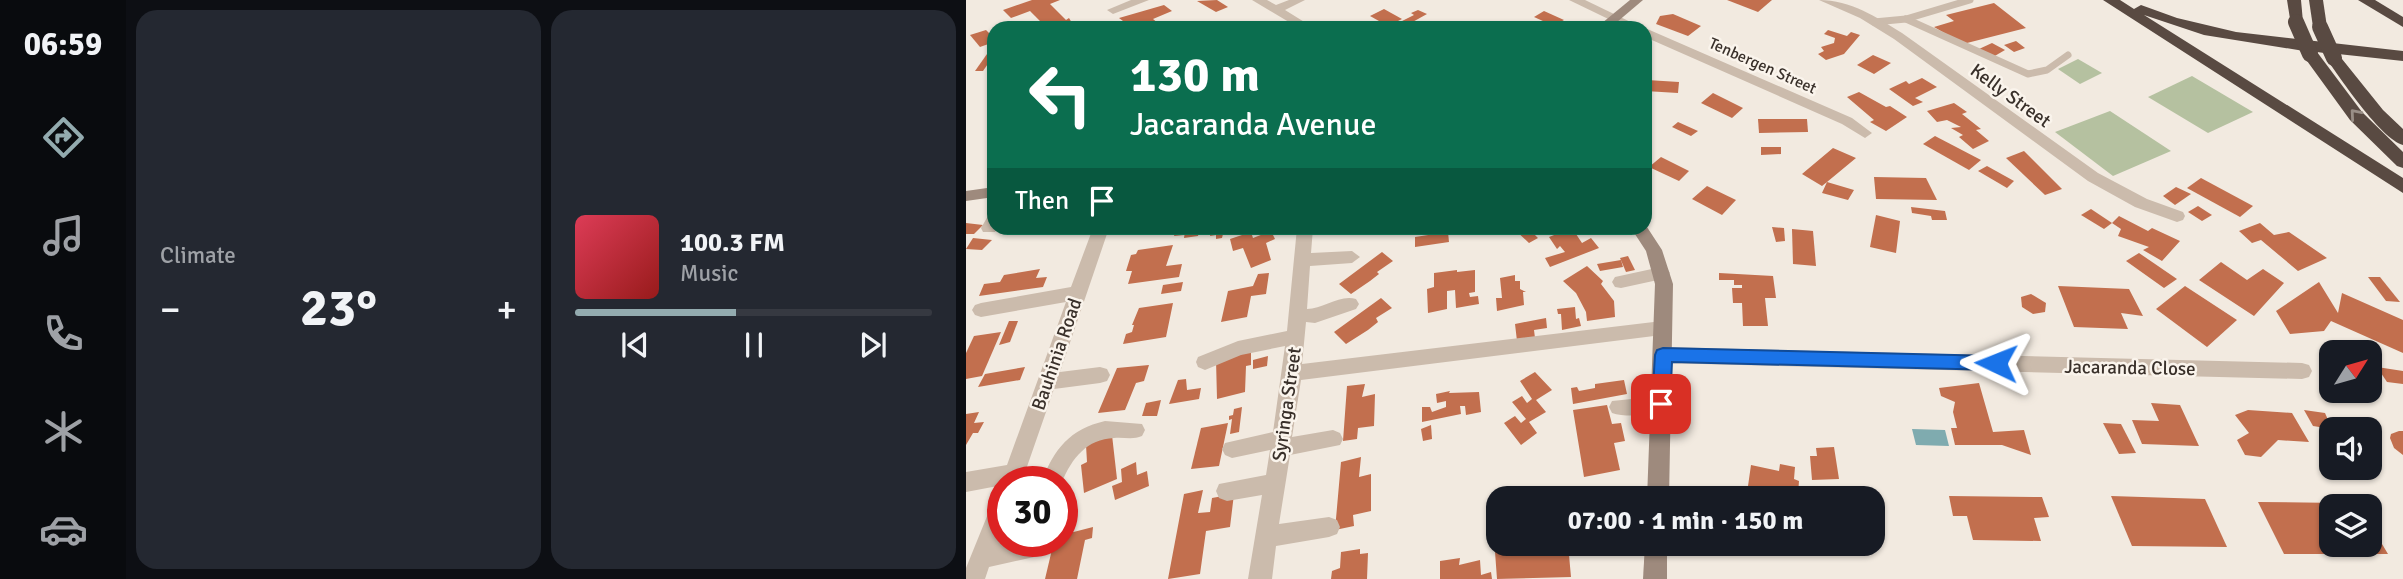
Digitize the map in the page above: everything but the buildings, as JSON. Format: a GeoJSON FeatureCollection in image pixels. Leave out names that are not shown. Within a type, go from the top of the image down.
{"type":"FeatureCollection","features":[{"type":"Feature","properties":{"kind":"highway"},"geometry":{"type":"LineString","coordinates":[[2110,0],[2403,187]]}},
{"type":"Feature","properties":{"kind":"highway"},"geometry":{"type":"LineString","coordinates":[[2120,0],[2204,30],[2269,41],[2403,56]]}},
{"type":"Feature","properties":{"kind":"highway"},"geometry":{"type":"LineString","coordinates":[[2142,0],[2177,13],[2232,26],[2403,46]]}},
{"type":"Feature","properties":{"kind":"highway"},"geometry":{"type":"LineString","coordinates":[[2294,0],[2296,22],[2310,54],[2356,116],[2403,162]]}},
{"type":"Feature","properties":{"kind":"highway"},"geometry":{"type":"LineString","coordinates":[[2316,0],[2320,27],[2333,58],[2377,114],[2403,136]]}},
{"type":"Feature","properties":{"kind":"highway"},"geometry":{"type":"LineString","coordinates":[[2365,0],[2403,23]]}},
{"type":"Feature","properties":{"kind":"highway"},"geometry":{"type":"LineString","coordinates":[[2142,20],[2403,203]]}},
{"type":"Feature","properties":{"kind":"street"},"geometry":{"type":"LineString","coordinates":[[1113,10],[1143,0]]}},
{"type":"Feature","properties":{"kind":"street"},"geometry":{"type":"LineString","coordinates":[[1258,0],[1296,21]]}},
{"type":"Feature","properties":{"kind":"street"},"geometry":{"type":"LineString","coordinates":[[1276,10],[1299,0]]}},
{"type":"Feature","properties":{"kind":"street"},"geometry":{"type":"LineString","coordinates":[[1575,0],[1621,21]]}},
{"type":"Feature","properties":{"kind":"street"},"geometry":{"type":"LineString","coordinates":[[1610,21],[1637,0]]}},
{"type":"Feature","properties":{"kind":"street","name":"Kelly Street"},"geometry":{"type":"LineString","coordinates":[[1825,0],[1874,22],[2093,177],[2141,203],[2177,216]]}},
{"type":"Feature","properties":{"kind":"street","name":"Tenbergen Street"},"geometry":{"type":"LineString","coordinates":[[1652,35],[1847,121],[1865,133]]}},
{"type":"Feature","properties":{"kind":"street"},"geometry":{"type":"LineString","coordinates":[[966,196],[987,193]]}},
{"type":"Feature","properties":{"kind":"street","name":"Bauhinia Road"},"geometry":{"type":"LineString","coordinates":[[1017,466],[1099,235]]}},
{"type":"Feature","properties":{"kind":"street","name":"Syringa Street"},"geometry":{"type":"LineString","coordinates":[[1260,579],[1292,373],[1304,235]]}},
{"type":"Feature","properties":{"kind":"street"},"geometry":{"type":"LineString","coordinates":[[1644,235],[1654,250],[1664,284],[1658,486]]}},
{"type":"Feature","properties":{"kind":"street"},"geometry":{"type":"LineString","coordinates":[[1302,260],[1352,257]]}},
{"type":"Feature","properties":{"kind":"street"},"geometry":{"type":"LineString","coordinates":[[1621,282],[1661,274]]}},
{"type":"Feature","properties":{"kind":"street"},"geometry":{"type":"LineString","coordinates":[[981,310],[1078,293]]}},
{"type":"Feature","properties":{"kind":"street"},"geometry":{"type":"LineString","coordinates":[[1297,315],[1315,316],[1350,304]]}},
{"type":"Feature","properties":{"kind":"street"},"geometry":{"type":"LineString","coordinates":[[1292,373],[1662,328]]}},
{"type":"Feature","properties":{"kind":"street"},"geometry":{"type":"LineString","coordinates":[[1205,362],[1238,348],[1295,337]]}},
{"type":"Feature","properties":{"kind":"street","name":"Jacaranda Close"},"geometry":{"type":"LineString","coordinates":[[1663,355],[2302,371]]}},
{"type":"Feature","properties":{"kind":"street"},"geometry":{"type":"LineString","coordinates":[[1047,382],[1100,376]]}},
{"type":"Feature","properties":{"kind":"street"},"geometry":{"type":"LineString","coordinates":[[1619,407],[1661,404]]}},
{"type":"Feature","properties":{"kind":"street"},"geometry":{"type":"LineString","coordinates":[[1057,466],[1074,442],[1096,431],[1116,428],[1135,430]]}},
{"type":"Feature","properties":{"kind":"street"},"geometry":{"type":"LineString","coordinates":[[1232,449],[1334,439]]}},
{"type":"Feature","properties":{"kind":"street"},"geometry":{"type":"LineString","coordinates":[[966,482],[987,480]]}},
{"type":"Feature","properties":{"kind":"street"},"geometry":{"type":"LineString","coordinates":[[1227,491],[1275,483]]}},
{"type":"Feature","properties":{"kind":"street"},"geometry":{"type":"LineString","coordinates":[[1267,537],[1329,527]]}},
{"type":"Feature","properties":{"kind":"street"},"geometry":{"type":"LineString","coordinates":[[973,579],[987,544]]}},
{"type":"Feature","properties":{"kind":"street"},"geometry":{"type":"LineString","coordinates":[[982,556],[987,555]]}},
{"type":"Feature","properties":{"kind":"street"},"geometry":{"type":"LineString","coordinates":[[1655,579],[1656,556]]}},
{"type":"Feature","properties":{"kind":"lane"},"geometry":{"type":"LineString","coordinates":[[1874,22],[1906,19],[1970,0]]}},
{"type":"Feature","properties":{"kind":"lane"},"geometry":{"type":"LineString","coordinates":[[1906,19],[2028,74],[2047,70],[2068,55]]}},
{"type":"Feature","properties":{"kind":"green space"},"geometry":{"type":"Polygon","coordinates":[[[2078,59],[2102,73],[2080,84],[2058,69],[2078,59]]]}},
{"type":"Feature","properties":{"kind":"green space"},"geometry":{"type":"Polygon","coordinates":[[[2192,76],[2253,112],[2208,133],[2148,97],[2192,76]]]}},
{"type":"Feature","properties":{"kind":"green space"},"geometry":{"type":"Polygon","coordinates":[[[2110,111],[2171,151],[2113,176],[2055,132],[2110,111]]]}},
{"type":"Feature","properties":{"kind":"water"},"geometry":{"type":"Polygon","coordinates":[[[1912,429],[1945,430],[1949,446],[1916,445],[1912,429]]]}},
{"type":"Feature","properties":{"kind":"route"},"geometry":{"type":"LineString","coordinates":[[1661,404],[1663,355],[1996,363]]}}]}
